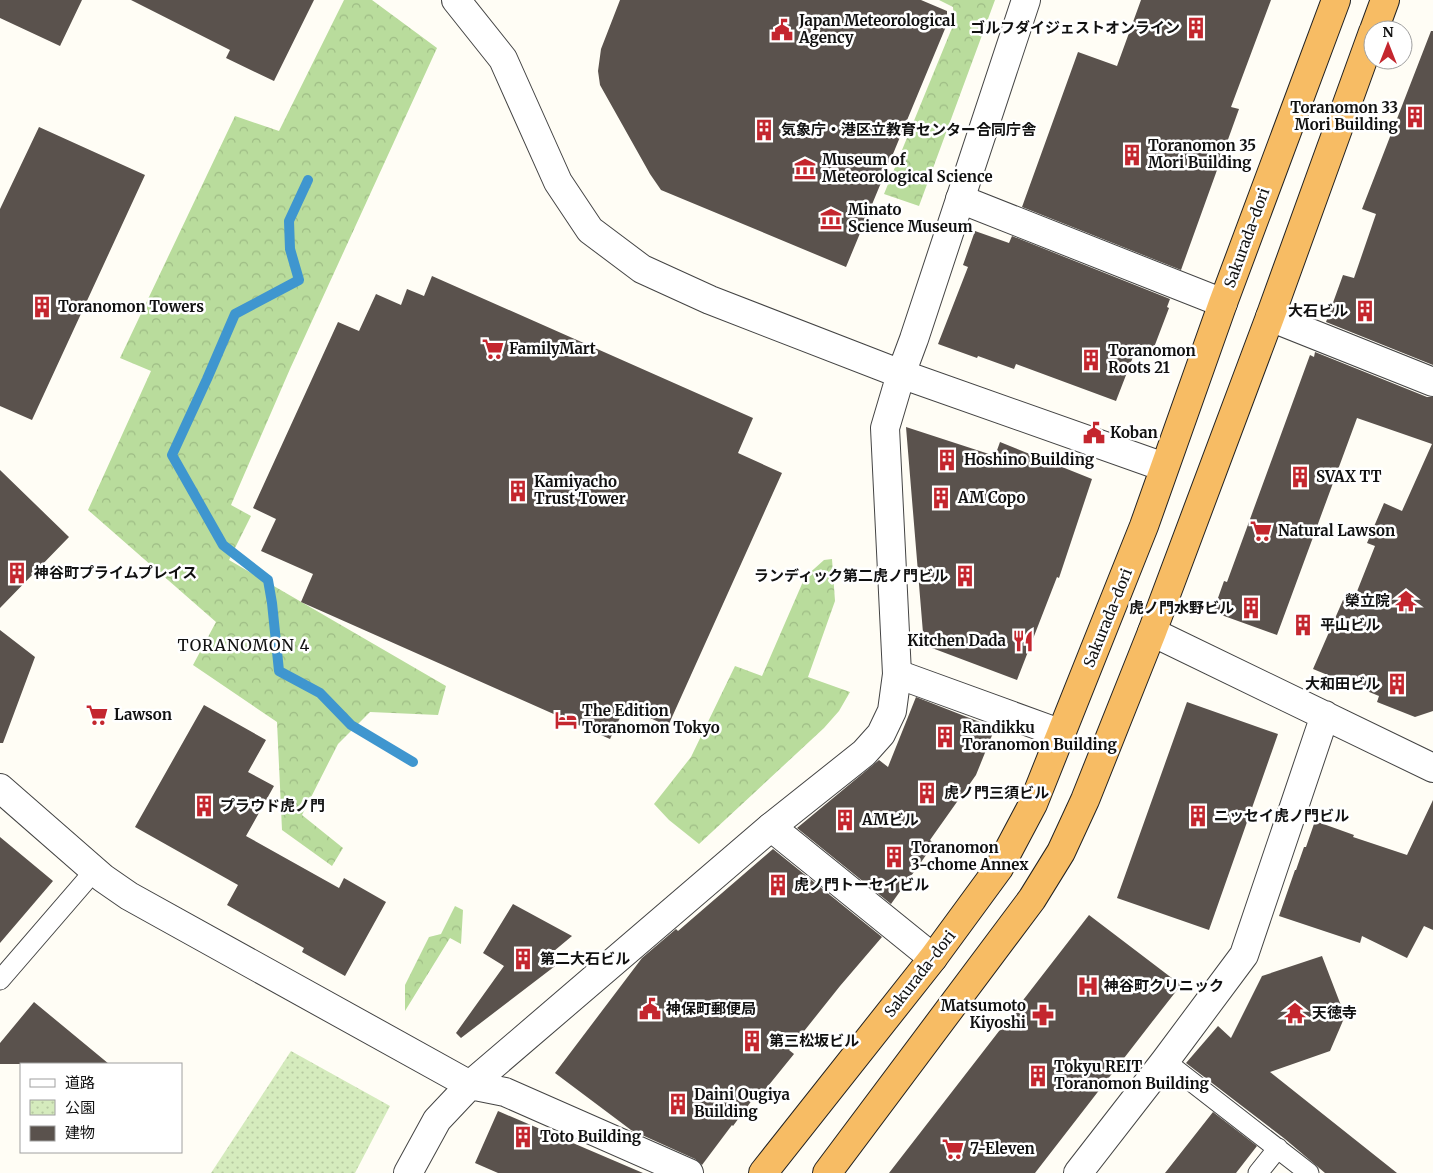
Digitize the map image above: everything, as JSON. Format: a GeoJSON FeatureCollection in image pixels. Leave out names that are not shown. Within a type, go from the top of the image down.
{"type":"FeatureCollection","features":[{"type":"Feature","properties":{"kind":"highway","name":"Sakurada-dori"},"geometry":{"type":"LineString","coordinates":[[763,1173],[933,958],[999,868],[1033,804],[1144,526],[1223,303],[1336,0]]}},
{"type":"Feature","properties":{"kind":"highway"},"geometry":{"type":"LineString","coordinates":[[1377,20],[1385,0]]}},
{"type":"Feature","properties":{"kind":"highway"},"geometry":{"type":"LineString","coordinates":[[827,1173],[1032,899],[1061,852],[1085,800],[1152,632],[1270,317],[1363,59]]}},
{"type":"Feature","properties":{"kind":"street"},"geometry":{"type":"LineString","coordinates":[[456,0],[503,59],[558,182],[590,230],[642,269],[710,300],[901,374],[1164,467]]}},
{"type":"Feature","properties":{"kind":"street"},"geometry":{"type":"LineString","coordinates":[[408,1173],[437,1120],[470,1085],[771,827],[864,753],[881,734],[892,711],[898,674],[885,428],[901,374],[1026,0]]}},
{"type":"Feature","properties":{"kind":"street"},"geometry":{"type":"LineString","coordinates":[[960,200],[1223,303]]}},
{"type":"Feature","properties":{"kind":"street"},"geometry":{"type":"LineString","coordinates":[[1270,317],[1433,382]]}},
{"type":"Feature","properties":{"kind":"street"},"geometry":{"type":"LineString","coordinates":[[1152,632],[1433,768]]}},
{"type":"Feature","properties":{"kind":"street"},"geometry":{"type":"LineString","coordinates":[[898,674],[1062,734]]}},
{"type":"Feature","properties":{"kind":"street"},"geometry":{"type":"LineString","coordinates":[[1078,1173],[1244,955],[1325,715]]}},
{"type":"Feature","properties":{"kind":"street"},"geometry":{"type":"LineString","coordinates":[[0,788],[95,870],[129,896],[470,1085],[506,1092],[689,1173]]}},
{"type":"Feature","properties":{"kind":"street"},"geometry":{"type":"LineString","coordinates":[[771,827],[933,958]]}},
{"type":"Feature","properties":{"kind":"lane"},"geometry":{"type":"LineString","coordinates":[[0,980],[95,870]]}},
{"type":"Feature","properties":{"kind":"lane"},"geometry":{"type":"LineString","coordinates":[[1165,1060],[1310,1173]]}},
{"type":"Feature","properties":{"kind":"lane"},"geometry":{"type":"LineString","coordinates":[[1258,1173],[1278,1148]]}},
{"type":"Feature","properties":{"kind":"green space"},"geometry":{"type":"Polygon","coordinates":[[[344,0],[372,0],[437,48],[290,369],[231,505],[251,516],[229,560],[446,686],[438,715],[370,712],[338,744],[302,815],[343,848],[332,866],[282,830],[277,722],[193,665],[216,622],[88,510],[151,371],[120,358],[235,116],[279,131],[344,0]]]}},
{"type":"Feature","properties":{"kind":"green space"},"geometry":{"type":"Polygon","coordinates":[[[939,0],[995,0],[919,206],[884,194],[954,23],[953,7],[939,0]]]}},
{"type":"Feature","properties":{"kind":"green space"},"geometry":{"type":"Polygon","coordinates":[[[832,559],[835,601],[808,677],[850,692],[839,711],[824,728],[699,844],[669,820],[654,804],[691,757],[735,666],[762,676],[805,577],[824,560],[832,559]]]}},
{"type":"Feature","properties":{"kind":"green space"},"geometry":{"type":"Polygon","coordinates":[[[455,906],[463,910],[461,944],[450,938],[405,1011],[405,985],[429,937],[441,934],[455,906]]]}},
{"type":"Feature","properties":{"kind":"green space"},"geometry":{"type":"Polygon","coordinates":[[[291,1051],[390,1106],[355,1173],[211,1173],[291,1051]]]}},
{"type":"Feature","properties":{"kind":"building"},"geometry":{"type":"Polygon","coordinates":[[[0,0],[82,0],[60,46],[0,18],[0,0]]]}},
{"type":"Feature","properties":{"kind":"building"},"geometry":{"type":"Polygon","coordinates":[[[131,0],[314,0],[274,81],[226,58],[230,50],[131,0]]]}},
{"type":"Feature","properties":{"kind":"building","name":"気象庁・港区立教育センター合同庁舎"},"geometry":{"type":"Polygon","coordinates":[[[620,0],[921,0],[947,11],[947,24],[846,267],[661,190],[600,85],[598,71],[601,49],[620,0]]]}},
{"type":"Feature","properties":{"kind":"building","name":"Toranomon 35 Mori Building"},"geometry":{"type":"Polygon","coordinates":[[[1141,0],[1271,0],[1231,107],[1239,109],[1181,270],[1022,207],[1078,52],[1117,66],[1141,0]]]}},
{"type":"Feature","properties":{"kind":"building"},"geometry":{"type":"Polygon","coordinates":[[[1431,31],[1433,31],[1433,365],[1326,322],[1343,275],[1354,278],[1376,214],[1362,209],[1431,31]]]}},
{"type":"Feature","properties":{"kind":"building","name":"Toranomon Towers"},"geometry":{"type":"Polygon","coordinates":[[[39,127],[145,175],[32,420],[0,406],[0,209],[39,127]]]}},
{"type":"Feature","properties":{"kind":"building"},"geometry":{"type":"Polygon","coordinates":[[[975,231],[1009,243],[1012,236],[1170,299],[1167,307],[1169,308],[1153,350],[1138,344],[1116,401],[1016,364],[1014,369],[938,344],[968,267],[963,265],[975,231]]]}},
{"type":"Feature","properties":{"kind":"building","name":"Kamiyacho Trust Tower"},"geometry":{"type":"Polygon","coordinates":[[[432,276],[753,418],[738,453],[782,473],[668,726],[625,707],[610,739],[301,602],[313,574],[261,551],[276,519],[253,508],[338,322],[359,331],[376,294],[401,305],[407,289],[424,296],[432,276]]]}},
{"type":"Feature","properties":{"kind":"building"},"geometry":{"type":"Polygon","coordinates":[[[1315,352],[1427,397],[1433,397],[1433,711],[1415,717],[1377,702],[1379,696],[1313,669],[1343,600],[1352,604],[1375,546],[1367,543],[1384,503],[1402,511],[1432,444],[1357,418],[1277,635],[1213,612],[1224,581],[1227,582],[1310,355],[1314,357],[1315,352]]]}},
{"type":"Feature","properties":{"kind":"building"},"geometry":{"type":"Polygon","coordinates":[[[906,427],[995,456],[1000,442],[1092,479],[1059,578],[1057,577],[1017,680],[924,645],[906,427]]]}},
{"type":"Feature","properties":{"kind":"building","name":"神谷町プライムプレイス"},"geometry":{"type":"Polygon","coordinates":[[[0,470],[69,537],[0,608],[0,470]]]}},
{"type":"Feature","properties":{"kind":"building"},"geometry":{"type":"Polygon","coordinates":[[[0,630],[35,657],[3,743],[0,743],[0,630]]]}},
{"type":"Feature","properties":{"kind":"building"},"geometry":{"type":"Polygon","coordinates":[[[916,697],[995,728],[976,775],[930,840],[934,844],[891,904],[797,828],[879,760],[888,767],[916,697]]]}},
{"type":"Feature","properties":{"kind":"building","name":"ニッセイ虎ノ門ビル"},"geometry":{"type":"Polygon","coordinates":[[[1187,702],[1278,734],[1209,930],[1117,898],[1187,702]]]}},
{"type":"Feature","properties":{"kind":"building"},"geometry":{"type":"Polygon","coordinates":[[[204,705],[266,740],[248,772],[274,786],[246,836],[339,888],[344,878],[386,902],[345,976],[302,952],[304,948],[227,905],[238,885],[135,827],[204,705]]]}},
{"type":"Feature","properties":{"kind":"building"},"geometry":{"type":"Polygon","coordinates":[[[1433,800],[1433,930],[1424,926],[1407,958],[1362,936],[1360,943],[1279,916],[1315,821],[1354,835],[1353,837],[1407,855],[1433,800]]]}},
{"type":"Feature","properties":{"kind":"building"},"geometry":{"type":"Polygon","coordinates":[[[0,837],[53,881],[0,943],[0,837]]]}},
{"type":"Feature","properties":{"kind":"building"},"geometry":{"type":"Polygon","coordinates":[[[773,849],[882,937],[789,1050],[794,1054],[764,1091],[761,1088],[702,1165],[695,1159],[631,1130],[555,1073],[642,958],[676,929],[678,931],[773,849]]]}},
{"type":"Feature","properties":{"kind":"building","name":"第二大石ビル"},"geometry":{"type":"Polygon","coordinates":[[[513,904],[572,936],[548,956],[559,963],[461,1038],[456,1033],[504,966],[483,953],[513,904]]]}},
{"type":"Feature","properties":{"kind":"building","name":"Tokyu REIT Toranomon Building"},"geometry":{"type":"Polygon","coordinates":[[[1089,915],[1181,985],[1035,1173],[889,1173],[1089,915]]]}},
{"type":"Feature","properties":{"kind":"building"},"geometry":{"type":"Polygon","coordinates":[[[1322,956],[1345,1016],[1330,1051],[1270,1072],[1397,1173],[1325,1173],[1285,1139],[1186,1063],[1218,1026],[1231,1038],[1262,976],[1322,956]]]}},
{"type":"Feature","properties":{"kind":"building"},"geometry":{"type":"Polygon","coordinates":[[[34,1002],[108,1063],[0,1064],[0,1043],[34,1002]]]}},
{"type":"Feature","properties":{"kind":"building","name":"Toto Building"},"geometry":{"type":"Polygon","coordinates":[[[498,1111],[643,1173],[498,1173],[475,1163],[498,1111]]]}},
{"type":"Feature","properties":{"kind":"building"},"geometry":{"type":"Polygon","coordinates":[[[1213,1112],[1257,1146],[1236,1173],[1165,1173],[1213,1112]]]}},
{"type":"Feature","properties":{"kind":"waterway"},"geometry":{"type":"LineString","coordinates":[[308,180],[289,221],[290,249],[299,280],[235,314],[172,455],[223,545],[268,580],[279,671],[320,693],[351,725],[413,762]]}},
{"type":"Feature","properties":{"kind":"place","name":"ゴルフダイジェストオンライン"},"geometry":{"type":"Point","coordinates":[1196,28]}},
{"type":"Feature","properties":{"kind":"place","name":"Japan Meteorological Agency"},"geometry":{"type":"Point","coordinates":[782,30]}},
{"type":"Feature","properties":{"kind":"place","name":"Toranomon 33 Mori Building"},"geometry":{"type":"Point","coordinates":[1415,117]}},
{"type":"Feature","properties":{"kind":"place","name":"気象庁・港区立教育センター合同庁舎"},"geometry":{"type":"Point","coordinates":[764,130]}},
{"type":"Feature","properties":{"kind":"place","name":"Toranomon 35 Mori Building"},"geometry":{"type":"Point","coordinates":[1132,155]}},
{"type":"Feature","properties":{"kind":"place","name":"Museum of Meteorological Science"},"geometry":{"type":"Point","coordinates":[805,169]}},
{"type":"Feature","properties":{"kind":"place","name":"Minato Science Museum"},"geometry":{"type":"Point","coordinates":[831,219]}},
{"type":"Feature","properties":{"kind":"place","name":"Toranomon Towers"},"geometry":{"type":"Point","coordinates":[42,307]}},
{"type":"Feature","properties":{"kind":"place","name":"大石ビル"},"geometry":{"type":"Point","coordinates":[1365,311]}},
{"type":"Feature","properties":{"kind":"place","name":"FamilyMart"},"geometry":{"type":"Point","coordinates":[493,349]}},
{"type":"Feature","properties":{"kind":"place","name":"Toranomon Roots 21"},"geometry":{"type":"Point","coordinates":[1091,360]}},
{"type":"Feature","properties":{"kind":"place","name":"Koban"},"geometry":{"type":"Point","coordinates":[1094,433]}},
{"type":"Feature","properties":{"kind":"place","name":"Hoshino Building"},"geometry":{"type":"Point","coordinates":[947,460]}},
{"type":"Feature","properties":{"kind":"place","name":"SVAX TT"},"geometry":{"type":"Point","coordinates":[1300,477]}},
{"type":"Feature","properties":{"kind":"place","name":"Kamiyacho Trust Tower"},"geometry":{"type":"Point","coordinates":[518,491]}},
{"type":"Feature","properties":{"kind":"place","name":"AM Copo"},"geometry":{"type":"Point","coordinates":[941,498]}},
{"type":"Feature","properties":{"kind":"place","name":"Natural Lawson"},"geometry":{"type":"Point","coordinates":[1261,531]}},
{"type":"Feature","properties":{"kind":"place","name":"神谷町プライムプレイス"},"geometry":{"type":"Point","coordinates":[17,573]}},
{"type":"Feature","properties":{"kind":"place","name":"ランディック第二虎ノ門ビル"},"geometry":{"type":"Point","coordinates":[965,576]}},
{"type":"Feature","properties":{"kind":"place","name":"榮立院"},"geometry":{"type":"Point","coordinates":[1406,601]}},
{"type":"Feature","properties":{"kind":"place","name":"虎ノ門水野ビル"},"geometry":{"type":"Point","coordinates":[1251,608]}},
{"type":"Feature","properties":{"kind":"place","name":"平山ビル"},"geometry":{"type":"Point","coordinates":[1303,625]}},
{"type":"Feature","properties":{"kind":"place","name":"Kitchen Dada"},"geometry":{"type":"Point","coordinates":[1023,641]}},
{"type":"Feature","properties":{"kind":"place","name":"大和田ビル"},"geometry":{"type":"Point","coordinates":[1397,684]}},
{"type":"Feature","properties":{"kind":"place","name":"Lawson"},"geometry":{"type":"Point","coordinates":[97,715]}},
{"type":"Feature","properties":{"kind":"place","name":"The Edition Toranomon Tokyo"},"geometry":{"type":"Point","coordinates":[566,720]}},
{"type":"Feature","properties":{"kind":"place","name":"Randikku Toranomon Building"},"geometry":{"type":"Point","coordinates":[945,737]}},
{"type":"Feature","properties":{"kind":"place","name":"虎ノ門三須ビル"},"geometry":{"type":"Point","coordinates":[927,793]}},
{"type":"Feature","properties":{"kind":"place","name":"プラウド虎ノ門"},"geometry":{"type":"Point","coordinates":[204,806]}},
{"type":"Feature","properties":{"kind":"place","name":"ニッセイ虎ノ門ビル"},"geometry":{"type":"Point","coordinates":[1198,816]}},
{"type":"Feature","properties":{"kind":"place","name":"AMビル"},"geometry":{"type":"Point","coordinates":[845,820]}},
{"type":"Feature","properties":{"kind":"place","name":"Toranomon 3-chome Annex"},"geometry":{"type":"Point","coordinates":[894,857]}},
{"type":"Feature","properties":{"kind":"place","name":"虎ノ門トーセイビル"},"geometry":{"type":"Point","coordinates":[778,885]}},
{"type":"Feature","properties":{"kind":"place","name":"第二大石ビル"},"geometry":{"type":"Point","coordinates":[523,959]}},
{"type":"Feature","properties":{"kind":"place","name":"神谷町クリニック"},"geometry":{"type":"Point","coordinates":[1088,986]}},
{"type":"Feature","properties":{"kind":"place","name":"神保町郵便局"},"geometry":{"type":"Point","coordinates":[650,1009]}},
{"type":"Feature","properties":{"kind":"place","name":"天徳寺"},"geometry":{"type":"Point","coordinates":[1295,1013]}},
{"type":"Feature","properties":{"kind":"place","name":"Matsumoto Kiyoshi"},"geometry":{"type":"Point","coordinates":[1043,1015]}},
{"type":"Feature","properties":{"kind":"place","name":"第三松坂ビル"},"geometry":{"type":"Point","coordinates":[752,1041]}},
{"type":"Feature","properties":{"kind":"place","name":"Tokyu REIT Toranomon Building"},"geometry":{"type":"Point","coordinates":[1038,1076]}},
{"type":"Feature","properties":{"kind":"place","name":"Daini Ougiya Building"},"geometry":{"type":"Point","coordinates":[678,1104]}},
{"type":"Feature","properties":{"kind":"place","name":"Toto Building"},"geometry":{"type":"Point","coordinates":[523,1137]}},
{"type":"Feature","properties":{"kind":"place","name":"7-Eleven"},"geometry":{"type":"Point","coordinates":[953,1149]}},
{"type":"Feature","properties":{"kind":"district","name":"TORANOMON 4"},"geometry":{"type":"Point","coordinates":[244,645]}}]}
